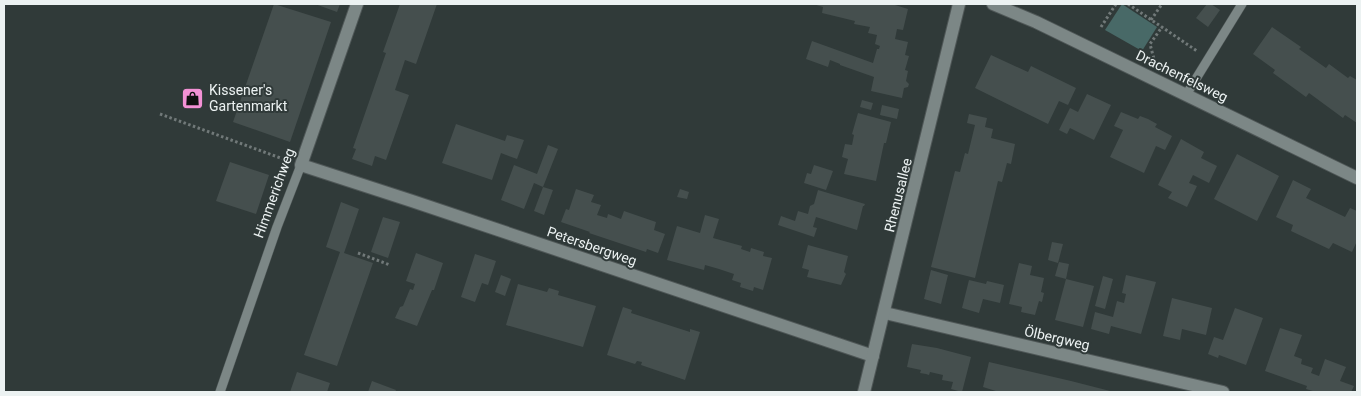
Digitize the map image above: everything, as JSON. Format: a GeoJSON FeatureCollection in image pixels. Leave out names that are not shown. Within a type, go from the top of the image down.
{"type":"FeatureCollection","features":[{"type":"Feature","properties":{"kind":"street","name":"Himmerichweg"},"geometry":{"type":"LineString","coordinates":[[301,165],[357,4]]}},
{"type":"Feature","properties":{"kind":"street","name":"Rhenusallee"},"geometry":{"type":"LineString","coordinates":[[864,392],[885,313],[959,4]]}},
{"type":"Feature","properties":{"kind":"street","name":"Drachenfelsweg"},"geometry":{"type":"LineString","coordinates":[[994,4],[1036,22],[1357,178]]}},
{"type":"Feature","properties":{"kind":"street","name":"Petersbergweg"},"geometry":{"type":"LineString","coordinates":[[301,165],[412,200],[873,356]]}},
{"type":"Feature","properties":{"kind":"street","name":"Ölbergweg"},"geometry":{"type":"LineString","coordinates":[[885,313],[1223,392]]}},
{"type":"Feature","properties":{"kind":"lane"},"geometry":{"type":"LineString","coordinates":[[1186,95],[1242,4]]}},
{"type":"Feature","properties":{"kind":"lane","name":"Himmerichweg"},"geometry":{"type":"LineString","coordinates":[[220,392],[301,165]]}},
{"type":"Feature","properties":{"kind":"path"},"geometry":{"type":"LineString","coordinates":[[1101,27],[1116,4]]}},
{"type":"Feature","properties":{"kind":"path"},"geometry":{"type":"LineString","coordinates":[[1128,4],[1208,58]]}},
{"type":"Feature","properties":{"kind":"path"},"geometry":{"type":"LineString","coordinates":[[1151,20],[1162,4]]}},
{"type":"Feature","properties":{"kind":"path"},"geometry":{"type":"LineString","coordinates":[[1161,82],[1150,44],[1162,27]]}},
{"type":"Feature","properties":{"kind":"path"},"geometry":{"type":"LineString","coordinates":[[160,114],[301,165]]}},
{"type":"Feature","properties":{"kind":"path"},"geometry":{"type":"LineString","coordinates":[[358,253],[390,265]]}},
{"type":"Feature","properties":{"kind":"shaded area"},"geometry":{"type":"Polygon","coordinates":[[[1122,4],[1157,27],[1142,51],[1105,30],[1122,4]]]}},
{"type":"Feature","properties":{"kind":"building"},"geometry":{"type":"Polygon","coordinates":[[[274,4],[331,22],[290,142],[233,122],[274,4]]]}},
{"type":"Feature","properties":{"kind":"building"},"geometry":{"type":"Polygon","coordinates":[[[315,4],[340,4],[337,12],[315,4]]]}},
{"type":"Feature","properties":{"kind":"building"},"geometry":{"type":"Polygon","coordinates":[[[400,4],[437,4],[416,64],[405,60],[395,90],[409,95],[386,160],[375,156],[372,166],[352,159],[356,149],[353,148],[386,53],[383,52],[400,4]]]}},
{"type":"Feature","properties":{"kind":"building"},"geometry":{"type":"Polygon","coordinates":[[[813,4],[895,4],[908,9],[903,30],[897,29],[895,39],[908,42],[905,55],[909,56],[905,70],[908,71],[906,81],[909,84],[908,87],[904,88],[902,98],[871,91],[874,77],[830,60],[828,67],[806,59],[812,41],[873,63],[877,49],[880,46],[875,44],[877,35],[868,33],[870,27],[854,24],[855,21],[822,13],[823,7],[813,4]]]}},
{"type":"Feature","properties":{"kind":"building"},"geometry":{"type":"Polygon","coordinates":[[[1207,4],[1211,4],[1220,10],[1208,27],[1196,18],[1207,4]]]}},
{"type":"Feature","properties":{"kind":"building"},"geometry":{"type":"Polygon","coordinates":[[[1272,27],[1301,47],[1299,49],[1326,68],[1329,64],[1348,78],[1350,76],[1357,80],[1357,123],[1345,115],[1343,118],[1309,93],[1306,97],[1273,73],[1275,70],[1253,54],[1272,27]]]}},
{"type":"Feature","properties":{"kind":"building"},"geometry":{"type":"Polygon","coordinates":[[[991,55],[1028,72],[1031,66],[1076,88],[1068,105],[1059,101],[1048,124],[975,88],[991,55]]]}},
{"type":"Feature","properties":{"kind":"building"},"geometry":{"type":"Polygon","coordinates":[[[1087,94],[1111,105],[1094,140],[1070,128],[1067,134],[1059,130],[1070,108],[1078,112],[1087,94]]]}},
{"type":"Feature","properties":{"kind":"building"},"geometry":{"type":"Polygon","coordinates":[[[862,100],[873,103],[871,110],[860,107],[862,100]]]}},
{"type":"Feature","properties":{"kind":"building"},"geometry":{"type":"Polygon","coordinates":[[[882,105],[899,109],[897,119],[880,115],[882,105]]]}},
{"type":"Feature","properties":{"kind":"building"},"geometry":{"type":"Polygon","coordinates":[[[1121,112],[1138,119],[1140,116],[1148,119],[1157,124],[1155,127],[1172,136],[1165,150],[1156,146],[1144,173],[1110,157],[1123,130],[1114,126],[1121,112]]]}},
{"type":"Feature","properties":{"kind":"building"},"geometry":{"type":"Polygon","coordinates":[[[858,113],[891,122],[886,143],[884,143],[876,181],[844,174],[848,159],[842,157],[845,144],[852,145],[854,135],[852,134],[858,113]]]}},
{"type":"Feature","properties":{"kind":"building"},"geometry":{"type":"Polygon","coordinates":[[[969,114],[987,118],[985,127],[993,129],[991,138],[1015,144],[1011,164],[1007,163],[1002,182],[998,181],[975,278],[931,267],[955,171],[960,172],[965,153],[968,154],[975,125],[967,123],[969,114]]]}},
{"type":"Feature","properties":{"kind":"building"},"geometry":{"type":"Polygon","coordinates":[[[456,124],[505,141],[507,135],[524,140],[517,159],[501,153],[492,180],[442,163],[456,124]]]}},
{"type":"Feature","properties":{"kind":"building"},"geometry":{"type":"Polygon","coordinates":[[[1181,139],[1204,152],[1201,158],[1217,166],[1209,183],[1193,175],[1189,183],[1197,186],[1187,207],[1168,198],[1172,192],[1158,185],[1181,139]]]}},
{"type":"Feature","properties":{"kind":"building"},"geometry":{"type":"Polygon","coordinates":[[[548,145],[558,149],[543,187],[534,183],[524,209],[501,200],[514,165],[537,174],[548,145]]]}},
{"type":"Feature","properties":{"kind":"building"},"geometry":{"type":"Polygon","coordinates":[[[1237,154],[1279,176],[1257,221],[1214,199],[1237,154]]]}},
{"type":"Feature","properties":{"kind":"building"},"geometry":{"type":"Polygon","coordinates":[[[230,162],[269,175],[256,214],[216,201],[230,162]]]}},
{"type":"Feature","properties":{"kind":"building"},"geometry":{"type":"Polygon","coordinates":[[[814,165],[833,171],[826,190],[804,183],[807,173],[811,174],[814,165]]]}},
{"type":"Feature","properties":{"kind":"building"},"geometry":{"type":"Polygon","coordinates":[[[1293,180],[1311,189],[1306,198],[1345,217],[1350,208],[1357,211],[1357,241],[1352,252],[1333,243],[1329,249],[1291,231],[1293,225],[1276,217],[1293,180]]]}},
{"type":"Feature","properties":{"kind":"building"},"geometry":{"type":"Polygon","coordinates":[[[543,187],[553,190],[544,215],[534,211],[543,187]]]}},
{"type":"Feature","properties":{"kind":"building"},"geometry":{"type":"Polygon","coordinates":[[[576,189],[594,195],[591,202],[601,205],[597,215],[607,218],[608,214],[621,219],[624,211],[656,222],[654,230],[665,234],[658,253],[647,249],[646,252],[561,222],[566,209],[569,210],[576,189]]]}},
{"type":"Feature","properties":{"kind":"building"},"geometry":{"type":"Polygon","coordinates":[[[680,189],[689,192],[687,199],[677,197],[680,189]]]}},
{"type":"Feature","properties":{"kind":"building"},"geometry":{"type":"Polygon","coordinates":[[[818,190],[865,204],[857,230],[816,217],[813,227],[817,228],[814,237],[778,225],[781,216],[795,221],[798,211],[808,214],[810,206],[814,204],[818,190]]]}},
{"type":"Feature","properties":{"kind":"building"},"geometry":{"type":"Polygon","coordinates":[[[341,202],[359,209],[344,253],[373,263],[337,366],[304,355],[340,252],[326,247],[341,202]]]}},
{"type":"Feature","properties":{"kind":"building"},"geometry":{"type":"Polygon","coordinates":[[[705,215],[719,219],[713,238],[742,246],[741,249],[750,252],[751,248],[764,252],[763,256],[772,258],[763,290],[754,287],[753,291],[740,287],[741,283],[732,280],[734,274],[719,269],[705,265],[704,270],[667,260],[677,226],[700,233],[705,215]]]}},
{"type":"Feature","properties":{"kind":"building"},"geometry":{"type":"Polygon","coordinates":[[[383,217],[400,222],[388,258],[371,252],[383,217]]]}},
{"type":"Feature","properties":{"kind":"building"},"geometry":{"type":"Polygon","coordinates":[[[1052,242],[1063,244],[1058,263],[1048,260],[1052,242]]]}},
{"type":"Feature","properties":{"kind":"building"},"geometry":{"type":"Polygon","coordinates":[[[808,245],[848,256],[844,272],[846,274],[841,285],[807,277],[809,270],[802,268],[808,245]]]}},
{"type":"Feature","properties":{"kind":"building"},"geometry":{"type":"Polygon","coordinates":[[[416,253],[443,263],[434,290],[432,290],[417,326],[395,318],[400,307],[403,306],[410,289],[413,290],[415,284],[406,281],[416,253]]]}},
{"type":"Feature","properties":{"kind":"building"},"geometry":{"type":"Polygon","coordinates":[[[475,254],[496,261],[488,285],[482,283],[475,302],[461,297],[475,254]]]}},
{"type":"Feature","properties":{"kind":"building"},"geometry":{"type":"Polygon","coordinates":[[[1059,262],[1069,264],[1066,279],[1055,276],[1059,262]]]}},
{"type":"Feature","properties":{"kind":"building"},"geometry":{"type":"Polygon","coordinates":[[[1019,263],[1032,266],[1030,275],[1044,278],[1041,292],[1044,293],[1042,302],[1039,301],[1035,315],[1021,312],[1022,307],[1009,304],[1019,263]]]}},
{"type":"Feature","properties":{"kind":"building"},"geometry":{"type":"Polygon","coordinates":[[[931,270],[948,275],[941,304],[924,299],[931,270]]]}},
{"type":"Feature","properties":{"kind":"building"},"geometry":{"type":"Polygon","coordinates":[[[501,275],[511,279],[505,296],[495,292],[501,275]]]}},
{"type":"Feature","properties":{"kind":"building"},"geometry":{"type":"Polygon","coordinates":[[[1126,275],[1156,282],[1141,334],[1111,326],[1109,334],[1091,329],[1095,312],[1113,317],[1117,301],[1124,303],[1126,294],[1122,293],[1126,275]]]}},
{"type":"Feature","properties":{"kind":"building"},"geometry":{"type":"Polygon","coordinates":[[[1103,276],[1113,279],[1105,309],[1095,306],[1103,276]]]}},
{"type":"Feature","properties":{"kind":"building"},"geometry":{"type":"Polygon","coordinates":[[[1066,279],[1094,286],[1083,327],[1055,320],[1066,279]]]}},
{"type":"Feature","properties":{"kind":"building"},"geometry":{"type":"Polygon","coordinates":[[[969,280],[986,284],[987,281],[1004,285],[1000,303],[983,299],[979,313],[962,308],[969,280]]]}},
{"type":"Feature","properties":{"kind":"building"},"geometry":{"type":"Polygon","coordinates":[[[518,284],[547,292],[549,288],[559,291],[558,295],[596,306],[583,347],[506,325],[518,284]]]}},
{"type":"Feature","properties":{"kind":"building"},"geometry":{"type":"Polygon","coordinates":[[[1172,298],[1212,308],[1206,335],[1182,329],[1180,340],[1163,336],[1172,298]]]}},
{"type":"Feature","properties":{"kind":"building"},"geometry":{"type":"Polygon","coordinates":[[[623,307],[632,310],[631,313],[690,332],[690,329],[700,332],[685,380],[641,365],[642,362],[637,361],[635,364],[607,355],[623,307]]]}},
{"type":"Feature","properties":{"kind":"building"},"geometry":{"type":"Polygon","coordinates":[[[1235,308],[1263,318],[1246,365],[1219,355],[1218,358],[1208,354],[1214,337],[1223,340],[1235,308]]]}},
{"type":"Feature","properties":{"kind":"building"},"geometry":{"type":"Polygon","coordinates":[[[1280,328],[1302,335],[1294,356],[1302,359],[1301,364],[1313,368],[1311,373],[1319,376],[1325,359],[1346,367],[1340,381],[1354,386],[1351,392],[1316,392],[1306,389],[1307,386],[1265,371],[1280,328]]]}},
{"type":"Feature","properties":{"kind":"building"},"geometry":{"type":"Polygon","coordinates":[[[912,344],[971,357],[962,392],[951,389],[953,382],[942,380],[943,375],[930,372],[929,375],[920,373],[921,370],[907,367],[912,344]]]}},
{"type":"Feature","properties":{"kind":"building"},"geometry":{"type":"Polygon","coordinates":[[[989,362],[1114,392],[999,392],[983,387],[989,362]]]}},
{"type":"Feature","properties":{"kind":"building"},"geometry":{"type":"Polygon","coordinates":[[[297,372],[330,383],[327,392],[290,392],[297,372]]]}},
{"type":"Feature","properties":{"kind":"building"},"geometry":{"type":"Polygon","coordinates":[[[372,381],[396,390],[395,392],[368,392],[372,381]]]}},
{"type":"Feature","properties":{"kind":"place","name":"Kissener's Gartenmarkt"},"geometry":{"type":"Point","coordinates":[193,98]}}]}
